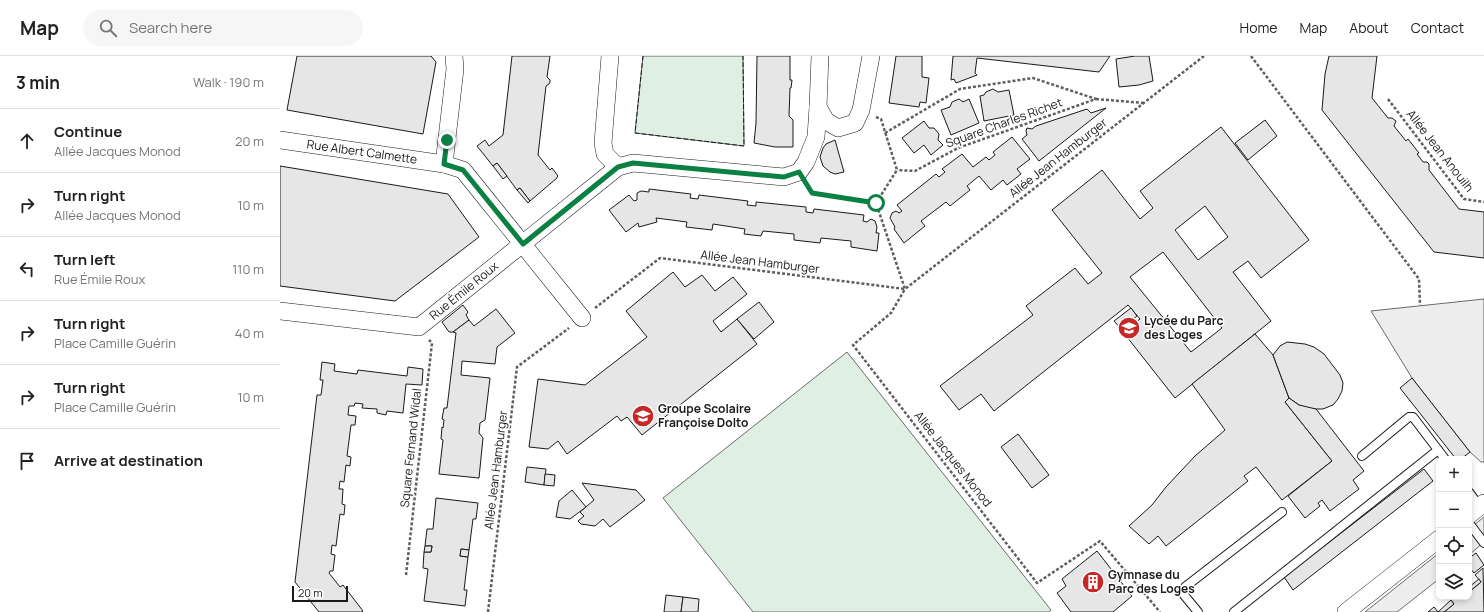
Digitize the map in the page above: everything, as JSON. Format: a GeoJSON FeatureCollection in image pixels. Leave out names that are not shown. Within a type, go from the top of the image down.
{"type":"FeatureCollection","features":[{"type":"Feature","properties":{"kind":"street"},"geometry":{"type":"LineString","coordinates":[[444,164],[455,69],[454,56]]}},
{"type":"Feature","properties":{"kind":"street"},"geometry":{"type":"LineString","coordinates":[[610,56],[603,143],[605,154],[618,167]]}},
{"type":"Feature","properties":{"kind":"street"},"geometry":{"type":"LineString","coordinates":[[799,172],[806,162],[816,137],[820,56]]}},
{"type":"Feature","properties":{"kind":"street"},"geometry":{"type":"LineString","coordinates":[[816,137],[855,123],[861,110],[871,56]]}},
{"type":"Feature","properties":{"kind":"street"},"geometry":{"type":"LineString","coordinates":[[818,107],[826,121],[838,128]]}},
{"type":"Feature","properties":{"kind":"street","name":"Rue Albert Calmette"},"geometry":{"type":"LineString","coordinates":[[280,140],[444,164],[463,170],[582,318]]}},
{"type":"Feature","properties":{"kind":"street","name":"Rue Émile Roux"},"geometry":{"type":"LineString","coordinates":[[280,311],[419,327],[618,167],[633,163],[784,177],[799,172]]}},
{"type":"Feature","properties":{"kind":"street"},"geometry":{"type":"LineString","coordinates":[[1346,612],[1436,541]]}},
{"type":"Feature","properties":{"kind":"lane"},"geometry":{"type":"LineString","coordinates":[[1362,456],[1409,418],[1414,417],[1443,456]]}},
{"type":"Feature","properties":{"kind":"lane"},"geometry":{"type":"LineString","coordinates":[[1234,612],[1438,450]]}},
{"type":"Feature","properties":{"kind":"lane"},"geometry":{"type":"LineString","coordinates":[[1472,497],[1478,508]]}},
{"type":"Feature","properties":{"kind":"lane"},"geometry":{"type":"LineString","coordinates":[[1198,612],[1184,596],[1185,587],[1282,512]]}},
{"type":"Feature","properties":{"kind":"lane"},"geometry":{"type":"LineString","coordinates":[[1472,527],[1484,543]]}},
{"type":"Feature","properties":{"kind":"path","name":"Allée Jean Hamburger"},"geometry":{"type":"LineString","coordinates":[[488,612],[517,367],[660,258],[904,289],[1204,56]]}},
{"type":"Feature","properties":{"kind":"path"},"geometry":{"type":"LineString","coordinates":[[1251,56],[1420,279],[1420,305]]}},
{"type":"Feature","properties":{"kind":"path","name":"Square Charles Richet"},"geometry":{"type":"LineString","coordinates":[[885,133],[960,90],[1033,78],[1096,99],[1144,103]]}},
{"type":"Feature","properties":{"kind":"path","name":"Square Charles Richet"},"geometry":{"type":"LineString","coordinates":[[897,170],[915,170],[958,148],[1096,99]]}},
{"type":"Feature","properties":{"kind":"path","name":"Allée Jean Anouilh"},"geometry":{"type":"LineString","coordinates":[[1388,99],[1464,199],[1484,202]]}},
{"type":"Feature","properties":{"kind":"path"},"geometry":{"type":"LineString","coordinates":[[861,110],[880,119],[897,170],[876,203]]}},
{"type":"Feature","properties":{"kind":"path"},"geometry":{"type":"LineString","coordinates":[[799,172],[812,193],[876,203]]}},
{"type":"Feature","properties":{"kind":"path"},"geometry":{"type":"LineString","coordinates":[[876,203],[904,289]]}},
{"type":"Feature","properties":{"kind":"path","name":"Allée Jacques Monod"},"geometry":{"type":"LineString","coordinates":[[904,289],[891,313],[853,345],[1032,577],[1037,583],[1100,541],[1160,612]]}},
{"type":"Feature","properties":{"kind":"path","name":"Square Fernand Widal"},"geometry":{"type":"LineString","coordinates":[[406,575],[432,343],[419,327]]}},
{"type":"Feature","properties":{"kind":"green space"},"geometry":{"type":"Polygon","coordinates":[[[643,56],[743,56],[744,146],[635,133],[643,56]]]}},
{"type":"Feature","properties":{"kind":"green space"},"geometry":{"type":"Polygon","coordinates":[[[847,352],[1051,610],[1049,612],[753,612],[663,498],[847,352]]]}},
{"type":"Feature","properties":{"kind":"shaded area"},"geometry":{"type":"Polygon","coordinates":[[[1484,299],[1484,462],[1481,462],[1470,452],[1412,378],[1371,311],[1484,299]]]}},
{"type":"Feature","properties":{"kind":"shaded area"},"geometry":{"type":"Polygon","coordinates":[[[1484,517],[1484,542],[1472,552],[1472,528],[1484,517]]]}},
{"type":"Feature","properties":{"kind":"shaded area"},"geometry":{"type":"Polygon","coordinates":[[[1436,555],[1436,581],[1397,612],[1365,612],[1436,555]]]}},
{"type":"Feature","properties":{"kind":"building"},"geometry":{"type":"Polygon","coordinates":[[[297,56],[431,56],[436,62],[423,134],[287,110],[297,56]]]}},
{"type":"Feature","properties":{"kind":"building"},"geometry":{"type":"Polygon","coordinates":[[[512,56],[550,56],[547,77],[550,82],[546,86],[538,155],[550,170],[552,168],[558,176],[530,201],[520,188],[517,190],[497,163],[493,166],[477,146],[485,140],[489,146],[503,135],[512,56]]]}},
{"type":"Feature","properties":{"kind":"building"},"geometry":{"type":"Polygon","coordinates":[[[757,56],[790,56],[790,80],[792,80],[790,88],[789,116],[793,120],[793,147],[775,147],[754,143],[756,123],[757,56]]]}},
{"type":"Feature","properties":{"kind":"building"},"geometry":{"type":"Polygon","coordinates":[[[896,56],[922,56],[922,77],[929,78],[926,103],[920,102],[919,107],[889,103],[896,56]]]}},
{"type":"Feature","properties":{"kind":"building"},"geometry":{"type":"Polygon","coordinates":[[[953,56],[1110,56],[1099,72],[977,58],[975,73],[977,75],[956,83],[954,79],[951,80],[953,56]]]}},
{"type":"Feature","properties":{"kind":"building"},"geometry":{"type":"Polygon","coordinates":[[[1135,56],[1149,56],[1153,81],[1139,85],[1119,87],[1116,59],[1135,56]]]}},
{"type":"Feature","properties":{"kind":"building"},"geometry":{"type":"Polygon","coordinates":[[[1329,56],[1377,56],[1372,98],[1388,118],[1392,118],[1396,121],[1394,126],[1406,141],[1408,139],[1419,153],[1417,154],[1423,162],[1427,162],[1429,164],[1429,170],[1459,209],[1484,212],[1484,258],[1434,252],[1322,110],[1325,74],[1329,56]]]}},
{"type":"Feature","properties":{"kind":"building"},"geometry":{"type":"Polygon","coordinates":[[[993,89],[998,92],[1009,90],[1014,115],[984,121],[980,96],[993,89]]]}},
{"type":"Feature","properties":{"kind":"building"},"geometry":{"type":"Polygon","coordinates":[[[959,99],[963,102],[969,99],[979,123],[951,135],[941,110],[950,107],[952,102],[959,99]]]}},
{"type":"Feature","properties":{"kind":"building"},"geometry":{"type":"Polygon","coordinates":[[[1106,108],[1039,161],[1022,139],[1027,135],[1027,128],[1032,129],[1036,126],[1087,109],[1091,113],[1106,108]]]}},
{"type":"Feature","properties":{"kind":"building"},"geometry":{"type":"Polygon","coordinates":[[[1265,120],[1277,136],[1248,160],[1235,143],[1265,120]]]}},
{"type":"Feature","properties":{"kind":"building"},"geometry":{"type":"Polygon","coordinates":[[[924,121],[929,128],[934,128],[939,134],[938,140],[943,145],[931,155],[924,145],[914,153],[902,138],[924,121]]]}},
{"type":"Feature","properties":{"kind":"building"},"geometry":{"type":"Polygon","coordinates":[[[1221,127],[1309,240],[1261,278],[1248,261],[1233,272],[1271,321],[1175,398],[1123,332],[1140,319],[1128,305],[994,411],[981,394],[959,410],[940,386],[1033,315],[1026,306],[1075,268],[1088,284],[1102,273],[1052,210],[1102,170],[1140,219],[1153,208],[1140,191],[1221,127]],[[1205,206],[1175,230],[1198,260],[1228,237],[1205,206]],[[1163,252],[1130,277],[1191,352],[1222,328],[1163,252]]]}},
{"type":"Feature","properties":{"kind":"building"},"geometry":{"type":"Polygon","coordinates":[[[1012,137],[1030,159],[1017,169],[1021,174],[1007,185],[1003,180],[991,190],[979,176],[967,186],[970,190],[950,206],[946,202],[921,221],[925,226],[904,243],[894,229],[895,227],[890,218],[892,213],[896,211],[899,213],[902,211],[897,205],[936,174],[939,177],[945,172],[942,169],[962,154],[973,167],[986,157],[989,160],[995,155],[993,152],[1012,137]]]}},
{"type":"Feature","properties":{"kind":"building"},"geometry":{"type":"Polygon","coordinates":[[[835,140],[844,172],[835,174],[823,166],[820,157],[826,144],[835,140]]]}},
{"type":"Feature","properties":{"kind":"building"},"geometry":{"type":"Polygon","coordinates":[[[497,163],[507,176],[503,179],[493,166],[497,163]]]}},
{"type":"Feature","properties":{"kind":"building"},"geometry":{"type":"Polygon","coordinates":[[[280,166],[448,194],[479,237],[395,301],[280,286],[280,166]]]}},
{"type":"Feature","properties":{"kind":"building"},"geometry":{"type":"Polygon","coordinates":[[[520,188],[530,201],[528,203],[517,190],[520,188]]]}},
{"type":"Feature","properties":{"kind":"building"},"geometry":{"type":"Polygon","coordinates":[[[649,189],[691,194],[690,198],[698,199],[699,195],[748,201],[747,205],[756,206],[756,202],[806,207],[806,212],[813,213],[814,209],[864,215],[863,221],[867,222],[871,219],[875,221],[877,227],[876,233],[879,233],[877,251],[851,247],[851,241],[821,238],[820,243],[794,240],[794,234],[763,231],[761,236],[744,234],[745,229],[713,224],[712,230],[686,227],[687,222],[656,218],[657,222],[639,227],[638,223],[626,232],[609,210],[629,195],[634,201],[637,200],[637,193],[641,191],[649,192],[649,189]]]}},
{"type":"Feature","properties":{"kind":"building"},"geometry":{"type":"Polygon","coordinates":[[[673,272],[685,287],[702,275],[715,291],[733,277],[747,294],[713,321],[721,332],[737,319],[757,344],[642,435],[627,417],[621,421],[617,416],[567,454],[558,441],[548,449],[529,447],[538,379],[585,385],[647,337],[626,311],[673,272]]]}},
{"type":"Feature","properties":{"kind":"building"},"geometry":{"type":"Polygon","coordinates":[[[759,302],[774,322],[754,339],[737,319],[759,302]]]}},
{"type":"Feature","properties":{"kind":"building"},"geometry":{"type":"Polygon","coordinates":[[[463,305],[468,312],[466,315],[469,320],[453,332],[449,332],[442,322],[463,305]]]}},
{"type":"Feature","properties":{"kind":"building"},"geometry":{"type":"Polygon","coordinates":[[[1131,308],[1137,316],[1121,329],[1114,321],[1131,308]]]}},
{"type":"Feature","properties":{"kind":"building"},"geometry":{"type":"Polygon","coordinates":[[[496,309],[515,333],[497,347],[495,364],[462,361],[461,375],[490,378],[485,420],[480,423],[479,433],[483,438],[479,478],[439,474],[443,440],[441,439],[444,420],[442,419],[444,408],[447,408],[456,333],[453,332],[469,320],[474,326],[496,309]]]}},
{"type":"Feature","properties":{"kind":"building"},"geometry":{"type":"Polygon","coordinates":[[[1255,334],[1273,355],[1289,398],[1285,402],[1332,461],[1282,500],[1256,467],[1244,476],[1248,481],[1166,546],[1158,536],[1149,544],[1129,526],[1152,505],[1166,487],[1195,456],[1225,430],[1192,384],[1255,334]]]}},
{"type":"Feature","properties":{"kind":"building"},"geometry":{"type":"Polygon","coordinates":[[[1287,342],[1305,344],[1314,347],[1324,354],[1340,375],[1343,383],[1342,391],[1333,405],[1323,409],[1311,409],[1299,405],[1289,398],[1273,355],[1280,346],[1287,342]]]}},
{"type":"Feature","properties":{"kind":"building"},"geometry":{"type":"Polygon","coordinates":[[[322,362],[335,364],[334,371],[357,374],[358,370],[407,376],[408,367],[423,369],[422,385],[406,384],[403,413],[387,411],[386,415],[377,413],[377,409],[362,408],[363,404],[355,403],[354,406],[349,406],[348,415],[356,416],[355,425],[351,425],[347,456],[351,457],[350,466],[346,465],[344,482],[340,481],[339,489],[343,489],[342,504],[345,505],[344,515],[340,514],[336,546],[332,545],[331,554],[335,555],[333,571],[330,571],[329,573],[340,587],[343,585],[363,611],[361,612],[319,612],[295,582],[317,395],[321,395],[323,380],[320,380],[322,362]]]}},
{"type":"Feature","properties":{"kind":"building"},"geometry":{"type":"Polygon","coordinates":[[[1412,378],[1470,452],[1465,456],[1454,456],[1400,388],[1412,378]]]}},
{"type":"Feature","properties":{"kind":"building"},"geometry":{"type":"Polygon","coordinates":[[[1289,398],[1299,405],[1316,409],[1364,471],[1353,480],[1359,489],[1330,511],[1322,500],[1318,503],[1320,506],[1305,518],[1288,496],[1332,461],[1285,402],[1289,398]]]}},
{"type":"Feature","properties":{"kind":"building"},"geometry":{"type":"Polygon","coordinates":[[[1018,434],[1049,475],[1032,488],[1001,447],[1018,434]]]}},
{"type":"Feature","properties":{"kind":"building"},"geometry":{"type":"Polygon","coordinates":[[[527,467],[546,469],[544,485],[525,482],[527,467]]]}},
{"type":"Feature","properties":{"kind":"building"},"geometry":{"type":"Polygon","coordinates":[[[1424,469],[1433,481],[1293,590],[1284,577],[1424,469]]]}},
{"type":"Feature","properties":{"kind":"building"},"geometry":{"type":"Polygon","coordinates":[[[545,474],[555,475],[554,486],[544,485],[545,474]]]}},
{"type":"Feature","properties":{"kind":"building"},"geometry":{"type":"Polygon","coordinates":[[[582,483],[636,490],[645,500],[610,527],[603,519],[595,526],[581,524],[578,521],[584,516],[580,512],[594,500],[582,483]]]}},
{"type":"Feature","properties":{"kind":"building"},"geometry":{"type":"Polygon","coordinates":[[[572,490],[586,507],[570,519],[556,517],[559,501],[572,490]]]}},
{"type":"Feature","properties":{"kind":"building"},"geometry":{"type":"Polygon","coordinates":[[[436,498],[478,503],[476,519],[473,519],[469,550],[461,549],[460,556],[468,557],[464,590],[467,590],[465,606],[424,601],[428,569],[423,568],[424,552],[431,552],[432,546],[425,546],[427,529],[433,529],[436,498]]]}},
{"type":"Feature","properties":{"kind":"building"},"geometry":{"type":"Polygon","coordinates":[[[425,546],[432,546],[431,552],[424,552],[425,546]]]}},
{"type":"Feature","properties":{"kind":"building"},"geometry":{"type":"Polygon","coordinates":[[[461,549],[469,550],[468,557],[460,556],[461,549]]]}},
{"type":"Feature","properties":{"kind":"building","name":"Gymnase du Parc des Loges"},"geometry":{"type":"Polygon","coordinates":[[[1097,551],[1132,596],[1113,612],[1071,612],[1057,593],[1066,586],[1062,579],[1097,551]]]}},
{"type":"Feature","properties":{"kind":"building"},"geometry":{"type":"Polygon","coordinates":[[[1476,553],[1484,565],[1474,573],[1472,571],[1472,556],[1476,553]]]}},
{"type":"Feature","properties":{"kind":"building"},"geometry":{"type":"Polygon","coordinates":[[[1483,568],[1484,612],[1444,612],[1454,604],[1451,600],[1472,600],[1472,590],[1481,582],[1475,575],[1483,568]]]}},
{"type":"Feature","properties":{"kind":"building"},"geometry":{"type":"Polygon","coordinates":[[[1479,579],[1481,582],[1472,590],[1472,585],[1479,579]]]}},
{"type":"Feature","properties":{"kind":"building"},"geometry":{"type":"Polygon","coordinates":[[[666,595],[683,597],[681,612],[664,612],[666,595]]]}},
{"type":"Feature","properties":{"kind":"building"},"geometry":{"type":"Polygon","coordinates":[[[683,597],[699,599],[698,612],[681,612],[683,597]]]}},
{"type":"Feature","properties":{"kind":"building"},"geometry":{"type":"Polygon","coordinates":[[[1451,600],[1454,604],[1444,612],[1438,612],[1451,600]]]}},
{"type":"Feature","properties":{"kind":"building"},"geometry":{"type":"Polygon","coordinates":[[[1434,607],[1438,612],[1428,612],[1434,607]]]}},
{"type":"Feature","properties":{"kind":"fence"},"geometry":{"type":"LineString","coordinates":[[643,56],[635,133],[744,146],[743,56]]}},
{"type":"Feature","properties":{"kind":"place","name":"Lycée du Parc des Loges"},"geometry":{"type":"Point","coordinates":[1129,328]}},
{"type":"Feature","properties":{"kind":"place","name":"Groupe Scolaire Françoise Dolto"},"geometry":{"type":"Point","coordinates":[643,416]}},
{"type":"Feature","properties":{"kind":"place","name":"Gymnase du Parc des Loges"},"geometry":{"type":"Point","coordinates":[1093,582]}},
{"type":"Feature","properties":{"kind":"route"},"geometry":{"type":"LineString","coordinates":[[447,140],[444,164],[463,170],[523,244],[618,167],[633,163],[784,177],[799,172],[812,193],[876,203]]}}]}
